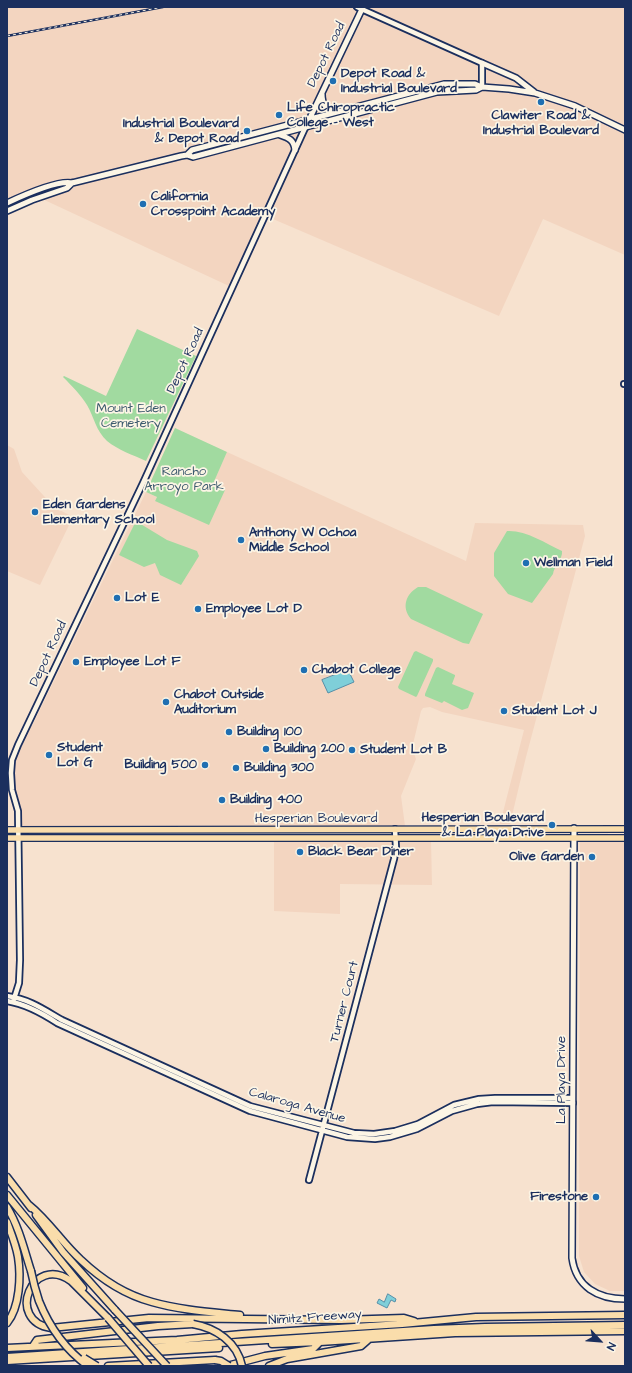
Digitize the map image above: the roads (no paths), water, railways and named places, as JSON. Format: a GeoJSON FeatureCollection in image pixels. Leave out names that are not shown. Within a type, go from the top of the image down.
{"type":"FeatureCollection","features":[{"type":"Feature","properties":{"kind":"highway"},"geometry":{"type":"LineString","coordinates":[[7,1178],[29,1205],[63,1252],[167,1366]]}},
{"type":"Feature","properties":{"kind":"highway"},"geometry":{"type":"LineString","coordinates":[[7,1195],[149,1366]]}},
{"type":"Feature","properties":{"kind":"highway"},"geometry":{"type":"LineString","coordinates":[[29,1205],[40,1214],[80,1260],[100,1276],[133,1295],[152,1302],[175,1307],[270,1318]]}},
{"type":"Feature","properties":{"kind":"highway"},"geometry":{"type":"LineString","coordinates":[[7,1207],[20,1234],[39,1301],[49,1321],[59,1337],[79,1360],[88,1366]]}},
{"type":"Feature","properties":{"kind":"highway"},"geometry":{"type":"LineString","coordinates":[[7,1222],[18,1257],[19,1270],[16,1306],[13,1315],[7,1322]]}},
{"type":"Feature","properties":{"kind":"highway"},"geometry":{"type":"LineString","coordinates":[[108,1318],[71,1281],[64,1276],[51,1274],[37,1279],[31,1285],[27,1293],[26,1301],[28,1309],[34,1320],[45,1327],[51,1328],[149,1318],[270,1318],[341,1320],[404,1318],[417,1321]]}},
{"type":"Feature","properties":{"kind":"highway","name":"Nimitz Freeway"},"geometry":{"type":"LineString","coordinates":[[7,1348],[162,1341],[242,1334],[402,1324],[417,1321],[476,1317],[625,1315]]}},
{"type":"Feature","properties":{"kind":"highway"},"geometry":{"type":"LineString","coordinates":[[402,1324],[410,1327],[515,1322],[625,1322]]}},
{"type":"Feature","properties":{"kind":"highway"},"geometry":{"type":"LineString","coordinates":[[33,1346],[37,1340],[129,1329],[193,1324],[208,1328],[220,1334],[237,1351],[242,1366]]}},
{"type":"Feature","properties":{"kind":"highway"},"geometry":{"type":"LineString","coordinates":[[7,1357],[434,1329],[507,1326],[625,1325]]}},
{"type":"Feature","properties":{"kind":"highway","name":"Nimitz Freeway"},"geometry":{"type":"LineString","coordinates":[[7,1361],[439,1334],[625,1331]]}},
{"type":"Feature","properties":{"kind":"highway"},"geometry":{"type":"LineString","coordinates":[[137,1334],[163,1366]]}},
{"type":"Feature","properties":{"kind":"highway"},"geometry":{"type":"LineString","coordinates":[[269,1366],[287,1359],[361,1346],[370,1339]]}},
{"type":"Feature","properties":{"kind":"highway"},"geometry":{"type":"LineString","coordinates":[[108,1366],[214,1360],[221,1361],[228,1366],[266,1356],[313,1348],[320,1342]]}},
{"type":"Feature","properties":{"kind":"highway"},"geometry":{"type":"LineString","coordinates":[[72,1351],[97,1366]]}},
{"type":"Feature","properties":{"kind":"main road","name":"Depot Road"},"geometry":{"type":"LineString","coordinates":[[305,128],[360,8]]}},
{"type":"Feature","properties":{"kind":"main road"},"geometry":{"type":"LineString","coordinates":[[482,63],[516,78],[535,93]]}},
{"type":"Feature","properties":{"kind":"main road"},"geometry":{"type":"LineString","coordinates":[[7,211],[32,200],[67,188],[72,184],[187,154],[192,150],[444,84],[475,84],[482,87],[509,88],[535,93],[575,106],[625,130]]}},
{"type":"Feature","properties":{"kind":"main road"},"geometry":{"type":"LineString","coordinates":[[187,154],[193,157],[433,93],[444,91],[476,90],[482,87]]}},
{"type":"Feature","properties":{"kind":"main road"},"geometry":{"type":"LineString","coordinates":[[322,91],[323,102],[328,109],[331,111],[346,110]]}},
{"type":"Feature","properties":{"kind":"main road"},"geometry":{"type":"LineString","coordinates":[[280,134],[289,138],[293,142],[295,150]]}},
{"type":"Feature","properties":{"kind":"main road"},"geometry":{"type":"LineString","coordinates":[[211,152],[216,148],[230,144],[231,140]]}},
{"type":"Feature","properties":{"kind":"main road"},"geometry":{"type":"LineString","coordinates":[[7,203],[28,193],[65,182],[72,184]]}},
{"type":"Feature","properties":{"kind":"main road","name":"La Playa Drive"},"geometry":{"type":"LineString","coordinates":[[574,828],[572,1100],[573,1265],[582,1282],[595,1293],[610,1298],[625,1299]]}},
{"type":"Feature","properties":{"kind":"main road","name":"Hesperian Boulevard"},"geometry":{"type":"LineString","coordinates":[[7,830],[625,829]]}},
{"type":"Feature","properties":{"kind":"main road","name":"Hesperian Boulevard"},"geometry":{"type":"LineString","coordinates":[[7,838],[625,838]]}},
{"type":"Feature","properties":{"kind":"street"},"geometry":{"type":"LineString","coordinates":[[360,8],[482,63],[482,87]]}},
{"type":"Feature","properties":{"kind":"street","name":"Depot Road"},"geometry":{"type":"LineString","coordinates":[[14,1000],[19,983],[20,960],[18,811],[12,790],[12,760],[143,483],[305,128]]}},
{"type":"Feature","properties":{"kind":"street","name":"Turner Court"},"geometry":{"type":"LineString","coordinates":[[309,1180],[337,1080],[365,967],[394,860],[395,829]]}},
{"type":"Feature","properties":{"kind":"street","name":"Calaroga Avenue"},"geometry":{"type":"LineString","coordinates":[[7,996],[36,1010],[57,1023],[250,1111],[323,1128],[347,1137],[375,1139],[407,1133],[452,1111],[477,1104],[493,1102],[572,1100]]}},
{"type":"Feature","properties":{"kind":"street","name":"Calaroga Avenue"},"geometry":{"type":"LineString","coordinates":[[7,1001],[14,1000]]}},
{"type":"Feature","properties":{"kind":"water"},"geometry":{"type":"Polygon","coordinates":[[[348,670],[354,682],[328,693],[322,680],[348,670]]]}},
{"type":"Feature","properties":{"kind":"water"},"geometry":{"type":"Polygon","coordinates":[[[388,1294],[396,1299],[395,1302],[391,1300],[387,1308],[377,1303],[379,1299],[384,1302],[388,1294]]]}},
{"type":"Feature","properties":{"kind":"railway"},"geometry":{"type":"LineString","coordinates":[[7,36],[163,7]]}},
{"type":"Feature","properties":{"kind":"place","name":"Depot Road & Industrial Boulevard"},"geometry":{"type":"Point","coordinates":[333,81]}},
{"type":"Feature","properties":{"kind":"place","name":"Clawiter Road & Industrial Boulevard"},"geometry":{"type":"Point","coordinates":[541,102]}},
{"type":"Feature","properties":{"kind":"place","name":"Life Chiropractic College - West"},"geometry":{"type":"Point","coordinates":[279,115]}},
{"type":"Feature","properties":{"kind":"place","name":"Industrial Boulevard & Depot Road"},"geometry":{"type":"Point","coordinates":[247,131]}},
{"type":"Feature","properties":{"kind":"place","name":"California Crosspoint Academy"},"geometry":{"type":"Point","coordinates":[143,204]}},
{"type":"Feature","properties":{"kind":"place","name":"Eden Gardens Elementary School"},"geometry":{"type":"Point","coordinates":[35,512]}},
{"type":"Feature","properties":{"kind":"place","name":"Anthony W Ochoa Middle School"},"geometry":{"type":"Point","coordinates":[241,540]}},
{"type":"Feature","properties":{"kind":"place","name":"Wellman Field"},"geometry":{"type":"Point","coordinates":[526,563]}},
{"type":"Feature","properties":{"kind":"place","name":"Lot E"},"geometry":{"type":"Point","coordinates":[117,598]}},
{"type":"Feature","properties":{"kind":"place","name":"Employee Lot D"},"geometry":{"type":"Point","coordinates":[198,609]}},
{"type":"Feature","properties":{"kind":"place","name":"Employee Lot F"},"geometry":{"type":"Point","coordinates":[76,662]}},
{"type":"Feature","properties":{"kind":"place","name":"Chabot College"},"geometry":{"type":"Point","coordinates":[304,670]}},
{"type":"Feature","properties":{"kind":"place","name":"Chabot Outside Auditorium"},"geometry":{"type":"Point","coordinates":[166,702]}},
{"type":"Feature","properties":{"kind":"place","name":"Student Lot J"},"geometry":{"type":"Point","coordinates":[504,711]}},
{"type":"Feature","properties":{"kind":"place","name":"Building 100"},"geometry":{"type":"Point","coordinates":[229,732]}},
{"type":"Feature","properties":{"kind":"place","name":"Building 200"},"geometry":{"type":"Point","coordinates":[266,749]}},
{"type":"Feature","properties":{"kind":"place","name":"Student Lot B"},"geometry":{"type":"Point","coordinates":[352,750]}},
{"type":"Feature","properties":{"kind":"place","name":"Student Lot G"},"geometry":{"type":"Point","coordinates":[49,755]}},
{"type":"Feature","properties":{"kind":"place","name":"Building 500"},"geometry":{"type":"Point","coordinates":[205,765]}},
{"type":"Feature","properties":{"kind":"place","name":"Building 300"},"geometry":{"type":"Point","coordinates":[236,768]}},
{"type":"Feature","properties":{"kind":"place","name":"Building 400"},"geometry":{"type":"Point","coordinates":[222,800]}},
{"type":"Feature","properties":{"kind":"place","name":"Hesperian Boulevard & La Playa Drive"},"geometry":{"type":"Point","coordinates":[552,825]}},
{"type":"Feature","properties":{"kind":"place","name":"Black Bear Diner"},"geometry":{"type":"Point","coordinates":[300,852]}},
{"type":"Feature","properties":{"kind":"place","name":"Olive Garden"},"geometry":{"type":"Point","coordinates":[592,857]}},
{"type":"Feature","properties":{"kind":"place","name":"Firestone"},"geometry":{"type":"Point","coordinates":[596,1197]}},
{"type":"Feature","properties":{"kind":"park label","name":"Mount Eden Cemetery"},"geometry":{"type":"Point","coordinates":[131,416]}},
{"type":"Feature","properties":{"kind":"park label","name":"Rancho Arroyo Park"},"geometry":{"type":"Point","coordinates":[184,480]}}]}
